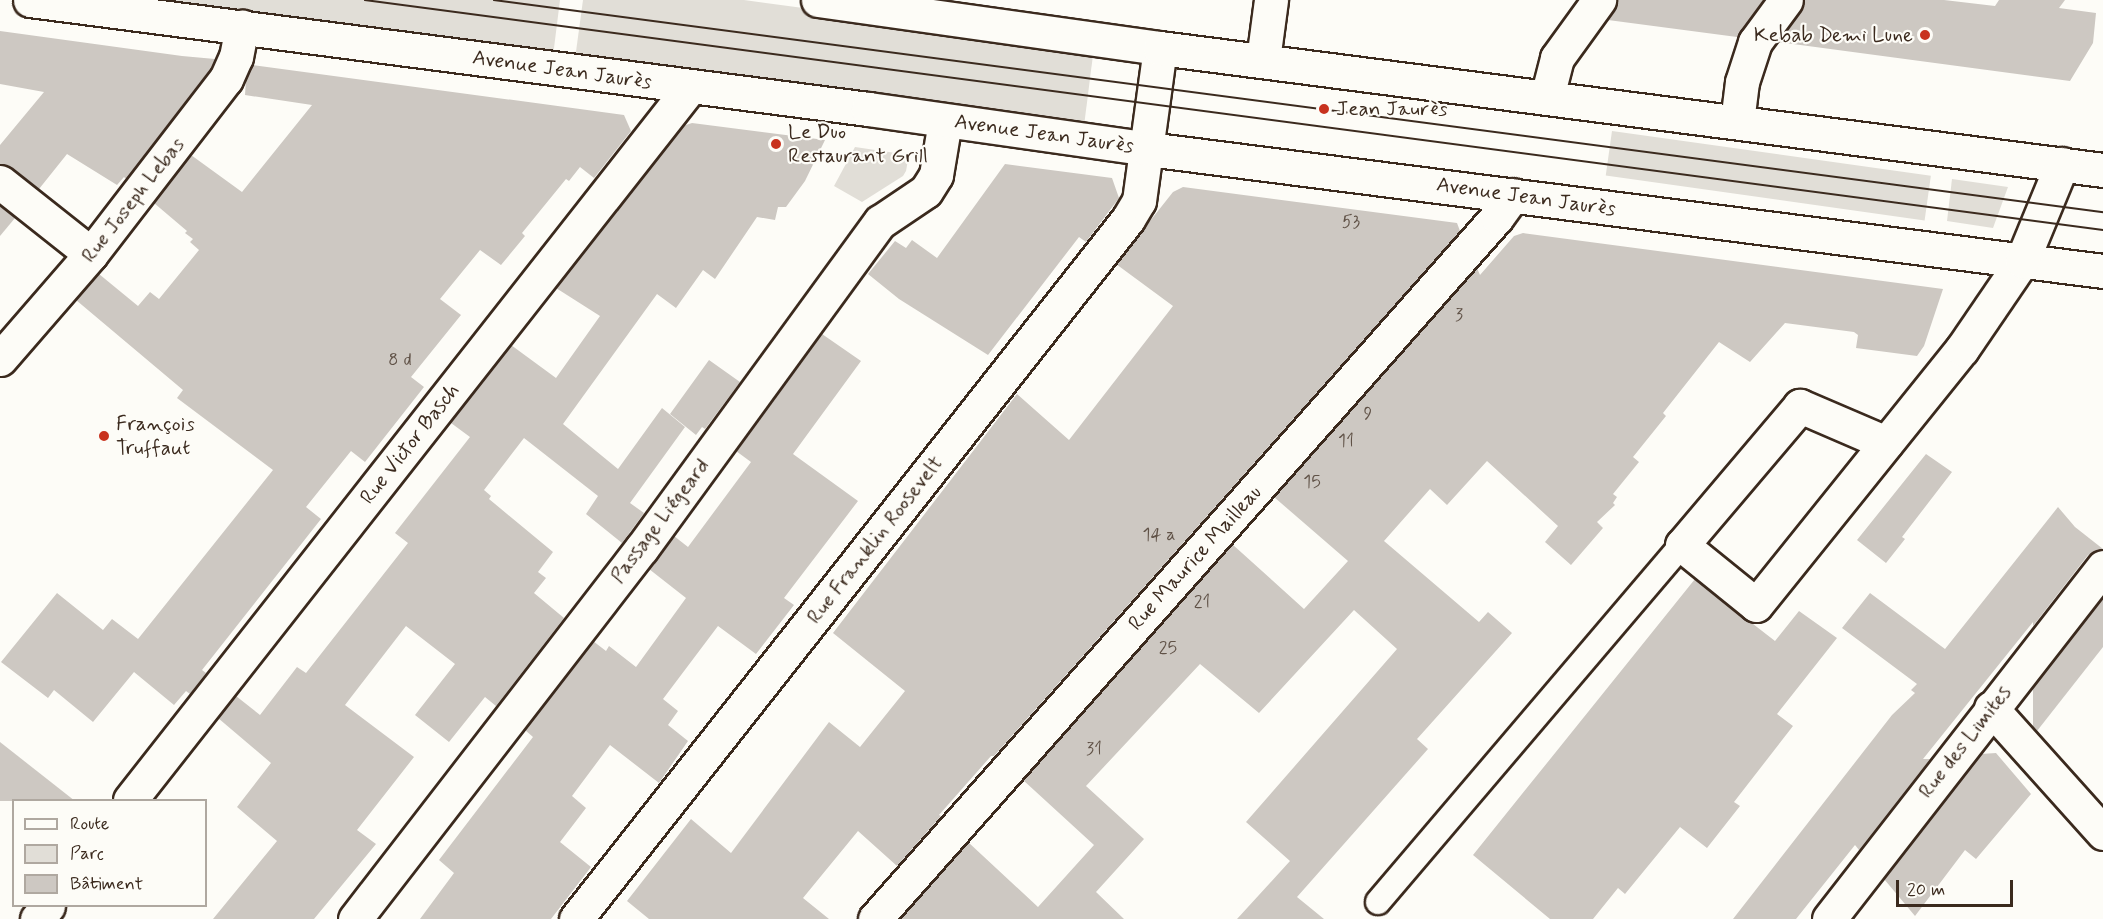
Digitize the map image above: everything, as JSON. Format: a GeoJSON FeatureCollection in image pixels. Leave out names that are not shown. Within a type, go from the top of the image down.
{"type":"FeatureCollection","features":[{"type":"Feature","properties":{"kind":"street","name":"Avenue Jean Jaurès"},"geometry":{"type":"LineString","coordinates":[[30,0],[945,120],[1148,149],[2103,271]]}},
{"type":"Feature","properties":{"kind":"street"},"geometry":{"type":"LineString","coordinates":[[818,0],[1160,48],[2103,170]]}},
{"type":"Feature","properties":{"kind":"street"},"geometry":{"type":"LineString","coordinates":[[1263,60],[1271,0]]}},
{"type":"Feature","properties":{"kind":"street"},"geometry":{"type":"LineString","coordinates":[[1547,97],[1557,58],[1599,0]]}},
{"type":"Feature","properties":{"kind":"street"},"geometry":{"type":"LineString","coordinates":[[1737,122],[1742,82],[1755,42],[1786,0]]}},
{"type":"Feature","properties":{"kind":"street","name":"Rue Joseph Lebas"},"geometry":{"type":"LineString","coordinates":[[0,359],[91,255],[226,79],[236,57],[242,27]]}},
{"type":"Feature","properties":{"kind":"street","name":"Rue Franklin Roosevelt"},"geometry":{"type":"LineString","coordinates":[[576,919],[1114,239],[1138,201],[1148,149],[1160,48]]}},
{"type":"Feature","properties":{"kind":"street","name":"Rue Victor Basch"},"geometry":{"type":"LineString","coordinates":[[132,799],[690,87]]}},
{"type":"Feature","properties":{"kind":"street","name":"Passage Liégeard"},"geometry":{"type":"LineString","coordinates":[[356,919],[642,548],[880,222],[926,191],[936,174],[945,120]]}},
{"type":"Feature","properties":{"kind":"street"},"geometry":{"type":"LineString","coordinates":[[1886,443],[1800,406],[1682,545],[1756,605],[1962,349],[2022,261],[2061,165]]}},
{"type":"Feature","properties":{"kind":"street"},"geometry":{"type":"LineString","coordinates":[[0,182],[91,255]]}},
{"type":"Feature","properties":{"kind":"street","name":"Rue Maurice Mailleau"},"geometry":{"type":"LineString","coordinates":[[875,919],[1497,217],[1513,195]]}},
{"type":"Feature","properties":{"kind":"street","name":"Rue des Limites"},"geometry":{"type":"LineString","coordinates":[[1829,919],[2103,567]]}},
{"type":"Feature","properties":{"kind":"street"},"geometry":{"type":"LineString","coordinates":[[1991,708],[2103,832]]}},
{"type":"Feature","properties":{"kind":"street"},"geometry":{"type":"LineString","coordinates":[[37,919],[47,907]]}},
{"type":"Feature","properties":{"kind":"lane"},"geometry":{"type":"LineString","coordinates":[[1378,902],[1682,545]]}},
{"type":"Feature","properties":{"kind":"green space"},"geometry":{"type":"Polygon","coordinates":[[[118,0],[560,0],[553,56],[118,0]]]}},
{"type":"Feature","properties":{"kind":"green space"},"geometry":{"type":"Polygon","coordinates":[[[583,0],[744,0],[1094,47],[1084,126],[575,59],[583,0]]]}},
{"type":"Feature","properties":{"kind":"green space"},"geometry":{"type":"Polygon","coordinates":[[[1612,131],[1931,176],[1925,220],[1606,176],[1612,131]]]}},
{"type":"Feature","properties":{"kind":"green space"},"geometry":{"type":"Polygon","coordinates":[[[855,147],[909,155],[906,171],[903,176],[862,202],[834,186],[855,147]]]}},
{"type":"Feature","properties":{"kind":"green space"},"geometry":{"type":"Polygon","coordinates":[[[1952,179],[2008,187],[1993,228],[1947,221],[1952,179]]]}},
{"type":"Feature","properties":{"kind":"building"},"geometry":{"type":"Polygon","coordinates":[[[1617,0],[1763,0],[1737,37],[1608,20],[1617,0]]]}},
{"type":"Feature","properties":{"kind":"building"},"geometry":{"type":"Polygon","coordinates":[[[1804,0],[1944,0],[1995,6],[1999,0],[2065,0],[2059,8],[2096,13],[2093,43],[2070,81],[1778,42],[1801,11],[1804,0]]]}},
{"type":"Feature","properties":{"kind":"building"},"geometry":{"type":"Polygon","coordinates":[[[0,31],[215,59],[210,69],[126,179],[124,177],[117,185],[67,154],[39,189],[12,167],[0,164],[0,145],[44,92],[0,84],[0,31]]]}},
{"type":"Feature","properties":{"kind":"building"},"geometry":{"type":"Polygon","coordinates":[[[253,65],[624,115],[631,131],[594,178],[580,167],[569,181],[566,179],[522,233],[525,236],[501,265],[480,250],[440,299],[461,315],[411,377],[424,387],[365,462],[351,451],[306,507],[321,519],[202,670],[206,673],[190,694],[186,691],[174,705],[134,672],[93,722],[54,690],[48,698],[1,662],[57,593],[103,630],[112,619],[138,639],[273,470],[177,398],[183,390],[76,300],[99,274],[138,306],[150,292],[159,299],[199,250],[190,242],[193,239],[185,233],[187,231],[154,203],[191,155],[242,192],[312,105],[245,95],[246,80],[253,65]]]}},
{"type":"Feature","properties":{"kind":"building"},"geometry":{"type":"Polygon","coordinates":[[[692,123],[825,140],[805,181],[786,207],[778,207],[775,220],[757,217],[715,279],[703,270],[676,308],[657,294],[563,424],[618,469],[662,408],[685,427],[630,503],[644,513],[622,543],[586,514],[598,496],[524,438],[484,490],[491,496],[489,499],[553,552],[538,572],[546,578],[534,593],[564,618],[496,706],[485,697],[449,742],[415,715],[455,664],[406,626],[345,705],[414,757],[357,830],[376,844],[314,919],[213,919],[277,841],[237,807],[271,763],[218,718],[236,696],[260,715],[297,667],[306,673],[408,543],[395,533],[470,437],[451,423],[511,345],[556,378],[600,316],[556,288],[683,126],[692,123]]]}},
{"type":"Feature","properties":{"kind":"building"},"geometry":{"type":"Polygon","coordinates":[[[1005,164],[1112,178],[1119,198],[1086,242],[1079,237],[988,355],[899,299],[868,274],[895,241],[906,248],[912,240],[937,258],[1005,164]]]}},
{"type":"Feature","properties":{"kind":"building"},"geometry":{"type":"Polygon","coordinates":[[[1183,187],[1457,223],[1460,231],[994,756],[991,756],[897,866],[858,831],[803,898],[829,919],[649,919],[627,901],[691,819],[731,853],[829,722],[860,747],[905,691],[833,633],[1017,394],[1069,440],[1173,306],[1116,264],[1173,192],[1183,187]]]}},
{"type":"Feature","properties":{"kind":"building"},"geometry":{"type":"Polygon","coordinates":[[[0,206],[15,218],[0,236],[0,206]]]}},
{"type":"Feature","properties":{"kind":"building"},"geometry":{"type":"Polygon","coordinates":[[[1523,233],[1943,289],[1924,346],[1917,356],[1856,348],[1858,335],[1854,332],[1785,323],[1750,362],[1719,342],[1663,413],[1666,416],[1633,457],[1639,462],[1613,494],[1617,497],[1613,503],[1615,505],[1597,522],[1603,528],[1571,565],[1545,542],[1558,526],[1487,461],[1447,505],[1430,489],[1384,541],[1479,622],[1488,612],[1512,633],[1417,739],[1428,749],[1297,897],[1324,919],[1237,919],[1290,861],[1246,822],[1397,649],[1354,610],[1259,713],[1200,664],[1086,786],[1144,839],[1096,892],[1124,919],[901,919],[968,842],[1038,907],[1094,845],[1023,780],[1232,544],[1304,609],[1348,561],[1274,497],[1477,268],[1480,275],[1514,236],[1523,233]]]}},
{"type":"Feature","properties":{"kind":"building"},"geometry":{"type":"Polygon","coordinates":[[[822,334],[861,361],[793,454],[858,501],[784,598],[794,605],[756,654],[718,626],[663,699],[678,711],[668,725],[688,741],[659,783],[610,745],[572,796],[586,808],[560,842],[591,867],[551,919],[420,919],[454,873],[439,860],[533,737],[525,730],[593,641],[606,651],[609,646],[636,667],[686,598],[649,569],[674,536],[688,547],[751,462],[736,451],[822,334]]]}},
{"type":"Feature","properties":{"kind":"building"},"geometry":{"type":"Polygon","coordinates":[[[709,360],[740,382],[705,429],[702,427],[696,435],[670,414],[709,360]]]}},
{"type":"Feature","properties":{"kind":"building"},"geometry":{"type":"Polygon","coordinates":[[[1926,454],[1952,472],[1902,537],[1905,539],[1886,563],[1857,540],[1926,454]]]}},
{"type":"Feature","properties":{"kind":"building"},"geometry":{"type":"Polygon","coordinates":[[[2058,507],[2075,527],[2103,549],[2088,555],[2033,626],[2033,622],[1923,759],[1930,759],[1859,850],[1855,845],[1796,919],[1733,919],[1892,715],[1915,693],[1911,690],[1917,684],[1842,628],[1870,593],[1945,649],[2058,507]]]}},
{"type":"Feature","properties":{"kind":"building"},"geometry":{"type":"Polygon","coordinates":[[[1695,579],[1775,641],[1799,611],[1837,638],[1777,714],[1793,726],[1734,802],[1740,806],[1707,848],[1680,827],[1625,894],[1618,888],[1593,919],[1550,919],[1473,855],[1695,579]]]}},
{"type":"Feature","properties":{"kind":"building"},"geometry":{"type":"Polygon","coordinates":[[[2103,598],[2103,647],[2037,731],[2033,727],[2033,687],[2103,598]]]}},
{"type":"Feature","properties":{"kind":"building"},"geometry":{"type":"Polygon","coordinates":[[[0,742],[72,799],[12,799],[12,801],[0,801],[0,742]]]}},
{"type":"Feature","properties":{"kind":"building"},"geometry":{"type":"Polygon","coordinates":[[[1996,753],[2031,794],[1976,859],[1965,850],[1915,916],[1884,879],[1981,754],[1996,753]]]}},
{"type":"Feature","properties":{"kind":"tram line"},"geometry":{"type":"LineString","coordinates":[[365,0],[2103,230]]}},
{"type":"Feature","properties":{"kind":"tram line"},"geometry":{"type":"LineString","coordinates":[[494,0],[2103,212]]}},
{"type":"Feature","properties":{"kind":"place","name":"Kebab Demi Lune"},"geometry":{"type":"Point","coordinates":[1925,35]}},
{"type":"Feature","properties":{"kind":"place","name":"Jean Jaurès"},"geometry":{"type":"Point","coordinates":[1324,109]}},
{"type":"Feature","properties":{"kind":"place","name":"Le Duo Restaurant Grill"},"geometry":{"type":"Point","coordinates":[776,144]}},
{"type":"Feature","properties":{"kind":"place","name":"François Truffaut"},"geometry":{"type":"Point","coordinates":[104,436]}}]}
